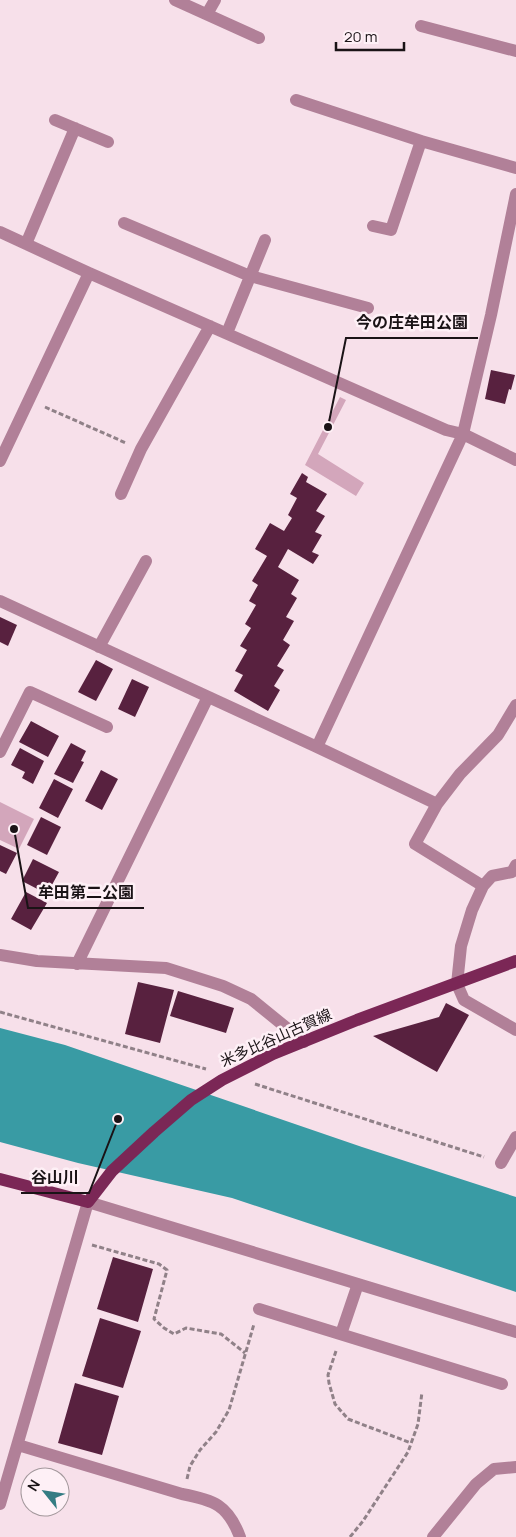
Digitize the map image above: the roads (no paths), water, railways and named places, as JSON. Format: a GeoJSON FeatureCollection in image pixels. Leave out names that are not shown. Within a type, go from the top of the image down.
{"type":"FeatureCollection","features":[{"type":"Feature","properties":{"kind":"main road","name":"米多比谷山古賀線"},"geometry":{"type":"LineString","coordinates":[[88,1202],[112,1171],[191,1100],[226,1078],[273,1054],[357,1020],[516,961]]}},
{"type":"Feature","properties":{"kind":"main road"},"geometry":{"type":"LineString","coordinates":[[0,1179],[88,1202]]}},
{"type":"Feature","properties":{"kind":"street"},"geometry":{"type":"LineString","coordinates":[[175,0],[259,38]]}},
{"type":"Feature","properties":{"kind":"street"},"geometry":{"type":"LineString","coordinates":[[208,14],[215,0]]}},
{"type":"Feature","properties":{"kind":"street"},"geometry":{"type":"LineString","coordinates":[[421,26],[516,50]]}},
{"type":"Feature","properties":{"kind":"street"},"geometry":{"type":"LineString","coordinates":[[296,100],[421,141],[516,168]]}},
{"type":"Feature","properties":{"kind":"street"},"geometry":{"type":"LineString","coordinates":[[55,120],[108,142]]}},
{"type":"Feature","properties":{"kind":"street"},"geometry":{"type":"LineString","coordinates":[[26,244],[75,128]]}},
{"type":"Feature","properties":{"kind":"street"},"geometry":{"type":"LineString","coordinates":[[373,226],[392,230],[421,141]]}},
{"type":"Feature","properties":{"kind":"street"},"geometry":{"type":"LineString","coordinates":[[317,747],[463,434],[491,315],[516,194]]}},
{"type":"Feature","properties":{"kind":"street"},"geometry":{"type":"LineString","coordinates":[[124,223],[250,276],[368,308]]}},
{"type":"Feature","properties":{"kind":"street"},"geometry":{"type":"LineString","coordinates":[[0,232],[446,430],[463,434],[516,460]]}},
{"type":"Feature","properties":{"kind":"street"},"geometry":{"type":"LineString","coordinates":[[227,333],[265,240]]}},
{"type":"Feature","properties":{"kind":"street"},"geometry":{"type":"LineString","coordinates":[[0,461],[89,273]]}},
{"type":"Feature","properties":{"kind":"street"},"geometry":{"type":"LineString","coordinates":[[121,494],[141,449],[210,326]]}},
{"type":"Feature","properties":{"kind":"street"},"geometry":{"type":"LineString","coordinates":[[99,647],[146,561]]}},
{"type":"Feature","properties":{"kind":"street"},"geometry":{"type":"LineString","coordinates":[[0,601],[437,804]]}},
{"type":"Feature","properties":{"kind":"street"},"geometry":{"type":"LineString","coordinates":[[0,752],[30,692],[107,727]]}},
{"type":"Feature","properties":{"kind":"street"},"geometry":{"type":"LineString","coordinates":[[77,964],[208,697]]}},
{"type":"Feature","properties":{"kind":"street"},"geometry":{"type":"LineString","coordinates":[[483,886],[415,844],[437,804],[460,774],[498,735],[516,705]]}},
{"type":"Feature","properties":{"kind":"street"},"geometry":{"type":"LineString","coordinates":[[516,866],[512,872],[492,876],[483,886],[472,910],[461,946],[457,984],[464,1000],[516,1030]]}},
{"type":"Feature","properties":{"kind":"street"},"geometry":{"type":"LineString","coordinates":[[0,954],[37,961],[166,968],[223,986],[251,999],[304,1042]]}},
{"type":"Feature","properties":{"kind":"street"},"geometry":{"type":"LineString","coordinates":[[501,1163],[516,1137]]}},
{"type":"Feature","properties":{"kind":"street"},"geometry":{"type":"LineString","coordinates":[[0,1504],[88,1202],[516,1332]]}},
{"type":"Feature","properties":{"kind":"street"},"geometry":{"type":"LineString","coordinates":[[341,1334],[358,1284]]}},
{"type":"Feature","properties":{"kind":"street"},"geometry":{"type":"LineString","coordinates":[[259,1309],[502,1384]]}},
{"type":"Feature","properties":{"kind":"street"},"geometry":{"type":"LineString","coordinates":[[18,1445],[182,1494],[206,1498],[223,1508],[235,1522],[240,1537]]}},
{"type":"Feature","properties":{"kind":"street"},"geometry":{"type":"LineString","coordinates":[[433,1537],[476,1484],[494,1468],[516,1467]]}},
{"type":"Feature","properties":{"kind":"water"},"geometry":{"type":"Polygon","coordinates":[[[0,1028],[65,1045],[362,1147],[516,1197],[516,1292],[232,1198],[78,1163],[0,1142],[0,1028]]]}},
{"type":"Feature","properties":{"kind":"place","name":"今の庄牟田公園"},"geometry":{"type":"Point","coordinates":[328,427]}},
{"type":"Feature","properties":{"kind":"place","name":"牟田第二公園"},"geometry":{"type":"Point","coordinates":[14,829]}},
{"type":"Feature","properties":{"kind":"place","name":"谷山川"},"geometry":{"type":"Point","coordinates":[118,1119]}}]}
